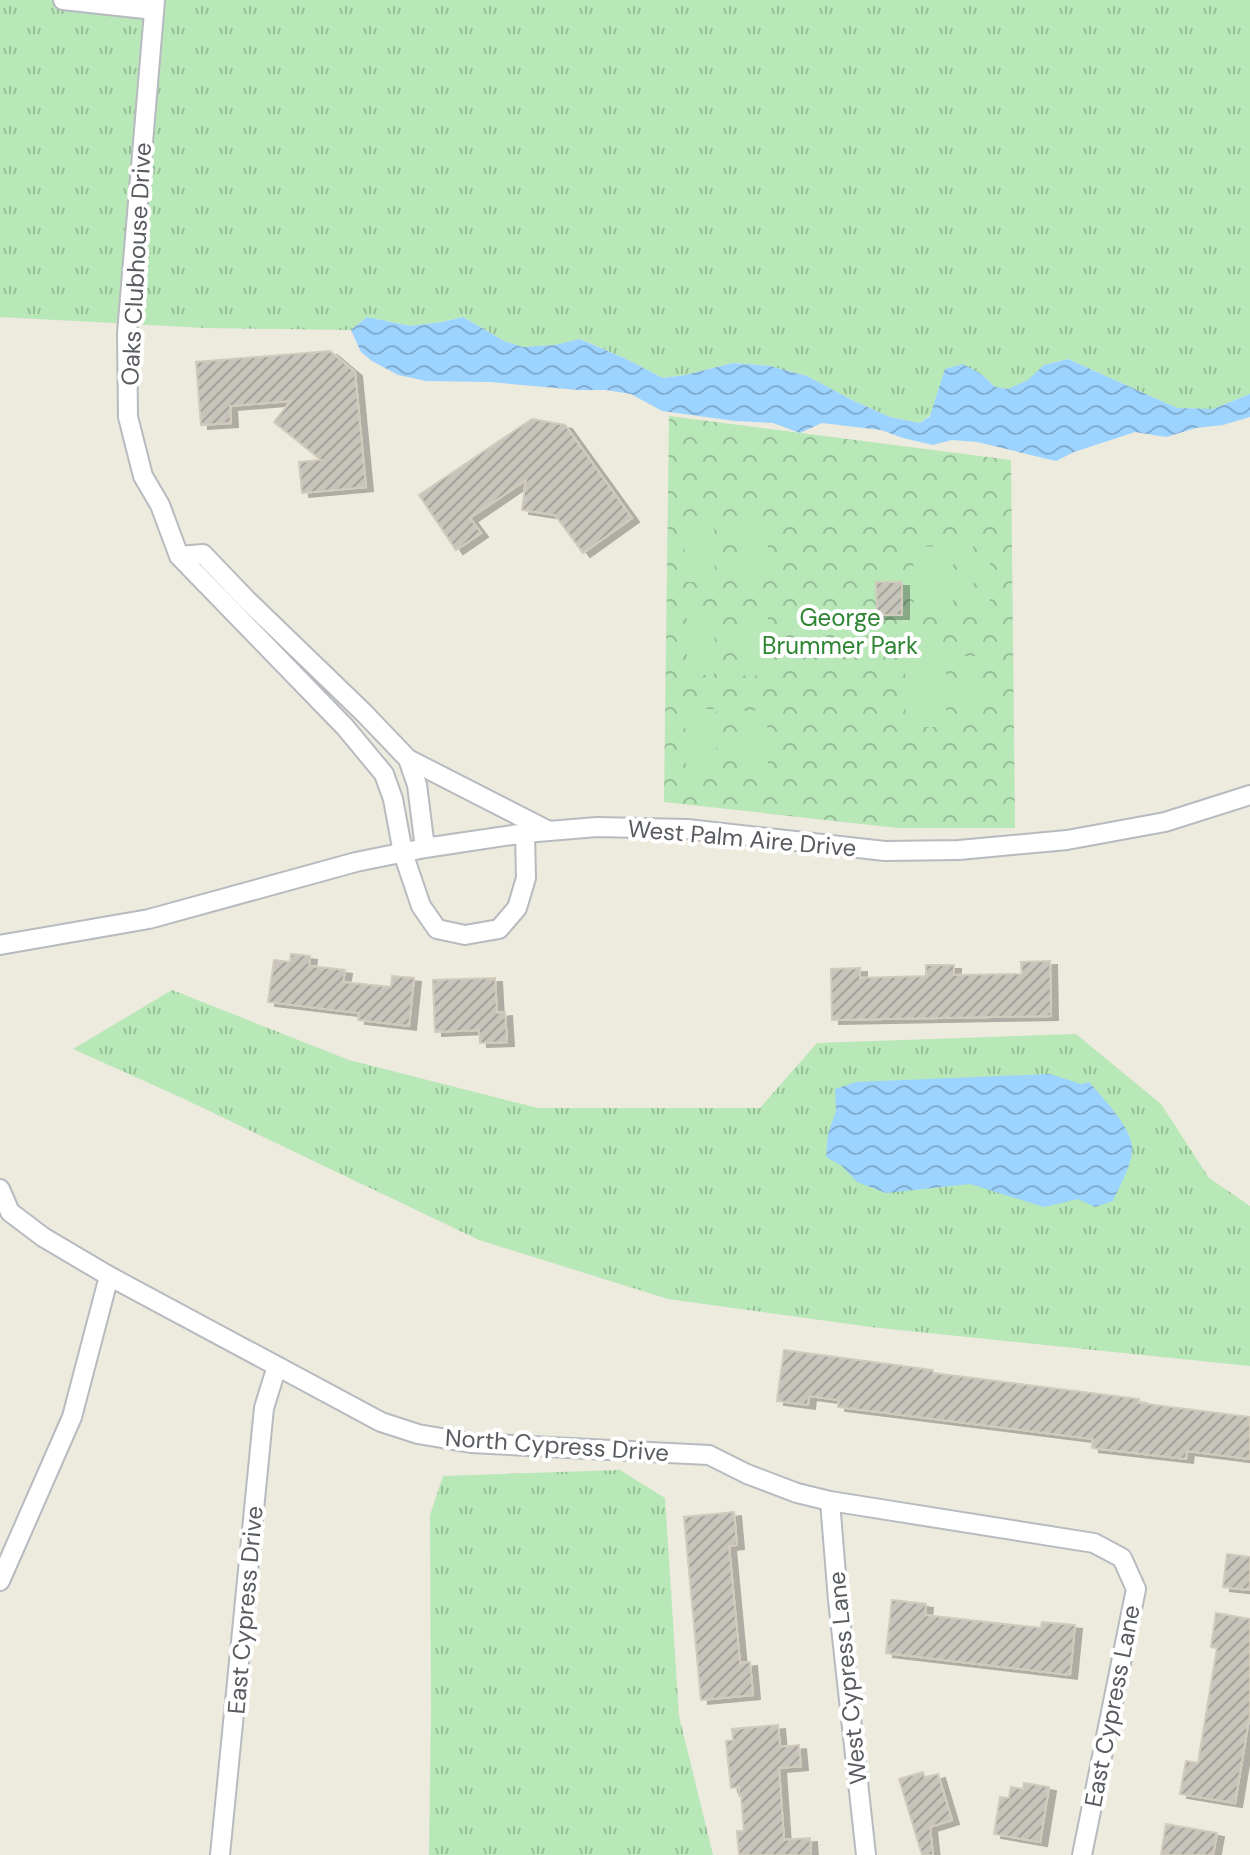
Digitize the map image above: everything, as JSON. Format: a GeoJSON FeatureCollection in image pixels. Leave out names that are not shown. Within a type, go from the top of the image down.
{"type":"FeatureCollection","features":[{"type":"Feature","properties":{"kind":"street","name":"Oaks Clubhouse Drive"},"geometry":{"type":"LineString","coordinates":[[63,0],[154,5],[127,333],[128,417],[143,476],[160,505],[179,556],[345,727],[384,774],[393,799],[403,853],[421,906],[437,929],[465,935],[499,929],[517,908],[526,878],[525,833]]}},
{"type":"Feature","properties":{"kind":"street"},"geometry":{"type":"LineString","coordinates":[[179,556],[203,554],[408,759],[550,831]]}},
{"type":"Feature","properties":{"kind":"street"},"geometry":{"type":"LineString","coordinates":[[408,759],[417,785],[425,848]]}},
{"type":"Feature","properties":{"kind":"street","name":"West Palm Aire Drive"},"geometry":{"type":"LineString","coordinates":[[0,945],[149,919],[356,862],[525,833],[597,827],[687,829],[885,851],[959,850],[1067,840],[1165,822],[1250,795]]}},
{"type":"Feature","properties":{"kind":"street","name":"North Cypress Drive"},"geometry":{"type":"LineString","coordinates":[[0,1189],[10,1212],[43,1237],[109,1276],[381,1422],[418,1434],[471,1443],[709,1455],[797,1493],[830,1501],[1094,1543],[1122,1558]]}},
{"type":"Feature","properties":{"kind":"street"},"geometry":{"type":"LineString","coordinates":[[0,1581],[72,1417],[109,1276]]}},
{"type":"Feature","properties":{"kind":"street","name":"East Cypress Drive"},"geometry":{"type":"LineString","coordinates":[[220,1855],[264,1408],[277,1366]]}},
{"type":"Feature","properties":{"kind":"street","name":"West Cypress Lane"},"geometry":{"type":"LineString","coordinates":[[830,1501],[866,1855]]}},
{"type":"Feature","properties":{"kind":"street","name":"East Cypress Lane"},"geometry":{"type":"LineString","coordinates":[[1082,1855],[1136,1589],[1122,1558]]}},
{"type":"Feature","properties":{"kind":"green space"},"geometry":{"type":"Polygon","coordinates":[[[0,0],[1250,0],[1250,394],[1213,409],[1177,408],[1068,359],[1044,365],[1029,380],[1008,389],[995,387],[981,374],[920,423],[890,417],[807,376],[770,366],[733,363],[663,378],[581,339],[523,347],[504,341],[463,317],[410,326],[367,317],[351,330],[206,328],[0,317],[0,0]]]}},
{"type":"Feature","properties":{"kind":"green space","name":"George Brummer Park"},"geometry":{"type":"Polygon","coordinates":[[[669,416],[1011,460],[1015,828],[898,828],[664,802],[669,416]]]}},
{"type":"Feature","properties":{"kind":"green space"},"geometry":{"type":"Polygon","coordinates":[[[714,518],[715,582],[685,582],[684,519],[714,518]]]}},
{"type":"Feature","properties":{"kind":"green space"},"geometry":{"type":"Polygon","coordinates":[[[739,519],[768,519],[768,582],[739,581],[739,519]]]}},
{"type":"Feature","properties":{"kind":"green space"},"geometry":{"type":"Polygon","coordinates":[[[963,536],[973,536],[974,607],[963,607],[963,536]]]}},
{"type":"Feature","properties":{"kind":"green space"},"geometry":{"type":"Polygon","coordinates":[[[979,537],[990,537],[990,607],[979,607],[979,537]]]}},
{"type":"Feature","properties":{"kind":"green space"},"geometry":{"type":"Polygon","coordinates":[[[953,546],[953,610],[914,611],[913,547],[953,546]]]}},
{"type":"Feature","properties":{"kind":"green space"},"geometry":{"type":"Polygon","coordinates":[[[687,614],[715,614],[714,675],[687,675],[687,614]]]}},
{"type":"Feature","properties":{"kind":"green space"},"geometry":{"type":"Polygon","coordinates":[[[739,614],[768,614],[767,676],[738,675],[739,614]]]}},
{"type":"Feature","properties":{"kind":"green space"},"geometry":{"type":"Polygon","coordinates":[[[905,651],[946,651],[946,727],[906,727],[905,651]]]}},
{"type":"Feature","properties":{"kind":"green space"},"geometry":{"type":"Polygon","coordinates":[[[961,656],[977,656],[978,721],[961,722],[961,656]]]}},
{"type":"Feature","properties":{"kind":"green space"},"geometry":{"type":"Polygon","coordinates":[[[685,709],[716,709],[716,774],[686,774],[685,709]]]}},
{"type":"Feature","properties":{"kind":"green space"},"geometry":{"type":"Polygon","coordinates":[[[767,710],[768,773],[740,773],[739,711],[767,710]]]}},
{"type":"Feature","properties":{"kind":"green space"},"geometry":{"type":"Polygon","coordinates":[[[172,990],[349,1060],[538,1108],[760,1108],[817,1043],[1076,1034],[1161,1104],[1209,1178],[1250,1206],[1250,1366],[871,1327],[668,1299],[479,1240],[73,1049],[172,990]]]}},
{"type":"Feature","properties":{"kind":"green space"},"geometry":{"type":"Polygon","coordinates":[[[620,1470],[665,1498],[679,1716],[713,1855],[429,1855],[430,1515],[443,1476],[620,1470]]]}},
{"type":"Feature","properties":{"kind":"water"},"geometry":{"type":"Polygon","coordinates":[[[367,317],[410,326],[463,317],[504,341],[523,347],[555,345],[580,339],[663,378],[733,363],[770,366],[807,376],[890,417],[920,423],[930,416],[945,369],[963,364],[995,387],[1008,389],[1028,380],[1044,365],[1068,359],[1177,408],[1213,409],[1250,394],[1250,417],[1166,437],[1135,432],[1056,461],[977,442],[952,440],[933,445],[881,430],[822,423],[800,433],[773,423],[662,411],[631,394],[606,390],[426,381],[398,375],[361,352],[351,330],[367,317]]]}},
{"type":"Feature","properties":{"kind":"water"},"geometry":{"type":"Polygon","coordinates":[[[1050,1074],[1081,1084],[1089,1082],[1115,1112],[1130,1138],[1132,1153],[1113,1201],[1095,1207],[1078,1199],[1044,1207],[970,1184],[886,1193],[857,1182],[842,1166],[826,1157],[828,1134],[836,1111],[835,1089],[856,1082],[1050,1074]]]}},
{"type":"Feature","properties":{"kind":"building"},"geometry":{"type":"Polygon","coordinates":[[[330,351],[355,372],[366,487],[302,493],[299,462],[321,460],[274,422],[291,401],[230,406],[231,423],[201,425],[196,362],[330,351]]]}},
{"type":"Feature","properties":{"kind":"building"},"geometry":{"type":"Polygon","coordinates":[[[532,419],[565,425],[632,518],[583,553],[555,515],[522,510],[526,480],[470,518],[481,533],[456,550],[419,495],[532,419]]]}},
{"type":"Feature","properties":{"kind":"building"},"geometry":{"type":"Polygon","coordinates":[[[876,582],[902,582],[902,615],[877,615],[876,582]]]}},
{"type":"Feature","properties":{"kind":"building"},"geometry":{"type":"Polygon","coordinates":[[[291,954],[310,956],[309,966],[345,970],[343,982],[391,987],[392,976],[414,978],[409,1026],[358,1020],[359,1013],[268,1002],[274,960],[290,962],[291,954]]]}},
{"type":"Feature","properties":{"kind":"building"},"geometry":{"type":"Polygon","coordinates":[[[1050,961],[1051,1016],[832,1020],[831,969],[860,968],[860,978],[926,976],[926,965],[954,965],[954,975],[1022,974],[1021,962],[1050,961]]]}},
{"type":"Feature","properties":{"kind":"building"},"geometry":{"type":"Polygon","coordinates":[[[495,978],[497,1013],[505,1012],[507,1042],[480,1043],[479,1030],[435,1032],[433,980],[495,978]]]}},
{"type":"Feature","properties":{"kind":"building"},"geometry":{"type":"Polygon","coordinates":[[[784,1350],[1250,1417],[1250,1459],[1187,1451],[1186,1459],[1092,1448],[1093,1439],[838,1407],[839,1400],[809,1396],[808,1405],[777,1401],[784,1350]]]}},
{"type":"Feature","properties":{"kind":"building"},"geometry":{"type":"Polygon","coordinates":[[[734,1512],[737,1545],[729,1546],[740,1663],[750,1662],[753,1695],[701,1700],[684,1517],[734,1512]]]}},
{"type":"Feature","properties":{"kind":"building"},"geometry":{"type":"Polygon","coordinates":[[[1227,1554],[1250,1557],[1250,1590],[1223,1587],[1227,1554]]]}},
{"type":"Feature","properties":{"kind":"building"},"geometry":{"type":"Polygon","coordinates":[[[892,1600],[926,1604],[925,1615],[1041,1628],[1042,1622],[1075,1625],[1070,1675],[886,1653],[892,1600]]]}},
{"type":"Feature","properties":{"kind":"building"},"geometry":{"type":"Polygon","coordinates":[[[1216,1613],[1250,1619],[1250,1713],[1235,1803],[1180,1794],[1186,1761],[1198,1763],[1217,1648],[1211,1647],[1216,1613]]]}},
{"type":"Feature","properties":{"kind":"building"},"geometry":{"type":"Polygon","coordinates":[[[778,1725],[780,1747],[799,1745],[801,1766],[779,1768],[784,1840],[810,1838],[811,1855],[739,1855],[737,1831],[744,1831],[741,1796],[739,1787],[731,1788],[726,1741],[733,1740],[732,1729],[778,1725]]]}},
{"type":"Feature","properties":{"kind":"building"},"geometry":{"type":"Polygon","coordinates":[[[923,1772],[925,1778],[938,1774],[952,1820],[930,1827],[933,1855],[922,1855],[899,1779],[923,1772]]]}},
{"type":"Feature","properties":{"kind":"building"},"geometry":{"type":"Polygon","coordinates":[[[1024,1783],[1049,1787],[1040,1842],[994,1834],[1000,1797],[1009,1798],[1011,1787],[1023,1789],[1024,1783]]]}},
{"type":"Feature","properties":{"kind":"building"},"geometry":{"type":"Polygon","coordinates":[[[1166,1824],[1217,1833],[1213,1855],[1161,1855],[1166,1824]]]}}]}
